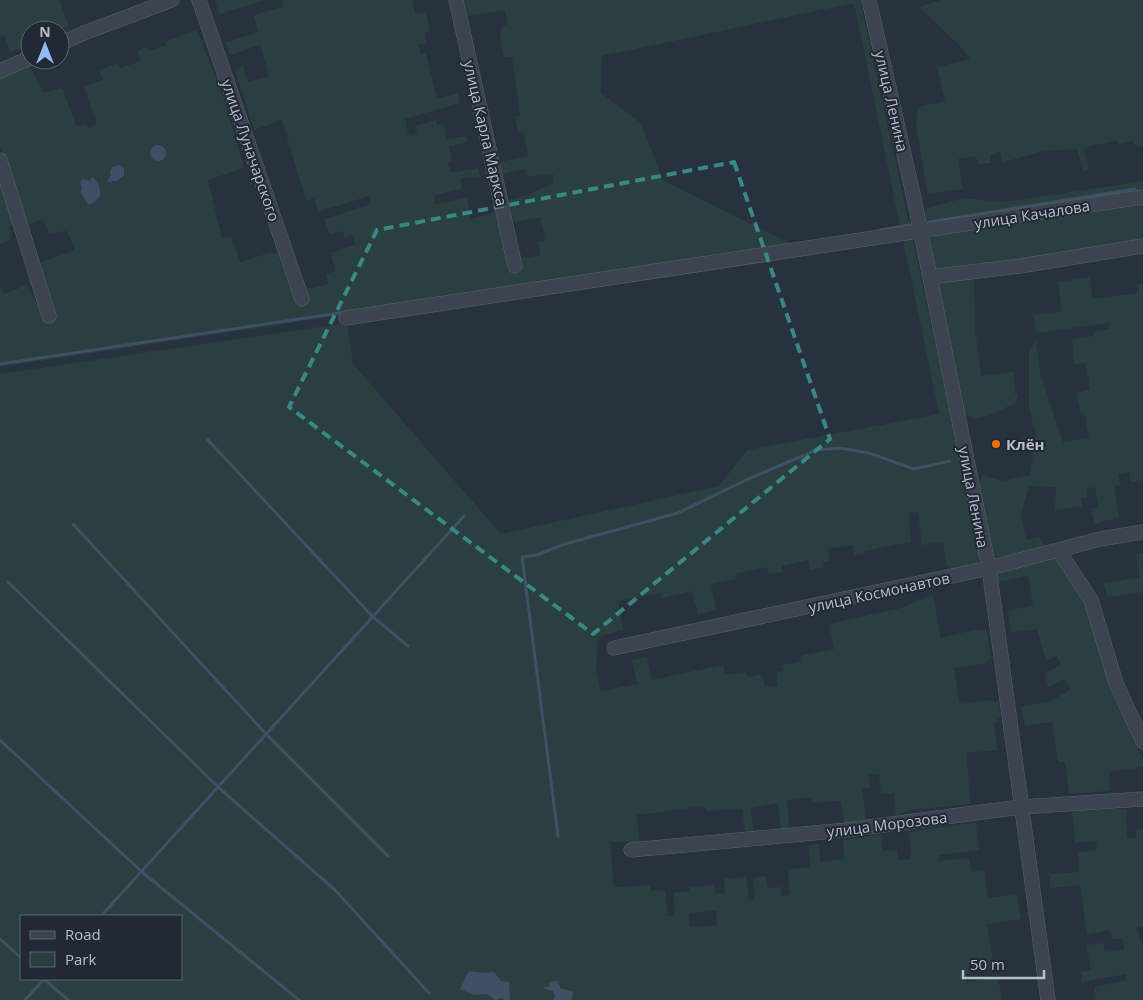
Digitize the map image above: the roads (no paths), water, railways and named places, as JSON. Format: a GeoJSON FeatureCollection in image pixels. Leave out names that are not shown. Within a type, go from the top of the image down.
{"type":"FeatureCollection","features":[{"type":"Feature","properties":{"kind":"street"},"geometry":{"type":"LineString","coordinates":[[70,39],[172,0]]}},
{"type":"Feature","properties":{"kind":"street","name":"улица Луначарского"},"geometry":{"type":"LineString","coordinates":[[200,0],[302,299]]}},
{"type":"Feature","properties":{"kind":"street","name":"улица Карла Маркса"},"geometry":{"type":"LineString","coordinates":[[456,0],[515,266]]}},
{"type":"Feature","properties":{"kind":"street","name":"улица Ленина"},"geometry":{"type":"LineString","coordinates":[[869,0],[930,277],[989,568],[1048,1000]]}},
{"type":"Feature","properties":{"kind":"street"},"geometry":{"type":"LineString","coordinates":[[0,71],[20,62]]}},
{"type":"Feature","properties":{"kind":"street"},"geometry":{"type":"LineString","coordinates":[[0,160],[49,316]]}},
{"type":"Feature","properties":{"kind":"street","name":"улица Качалова"},"geometry":{"type":"LineString","coordinates":[[346,318],[1143,196]]}},
{"type":"Feature","properties":{"kind":"street"},"geometry":{"type":"LineString","coordinates":[[930,277],[1020,266],[1143,246]]}},
{"type":"Feature","properties":{"kind":"street","name":"улица Космонавтов"},"geometry":{"type":"LineString","coordinates":[[614,648],[989,568],[1100,539],[1143,532]]}},
{"type":"Feature","properties":{"kind":"street"},"geometry":{"type":"LineString","coordinates":[[1059,551],[1091,600],[1116,683],[1143,742]]}},
{"type":"Feature","properties":{"kind":"street","name":"улица Морозова"},"geometry":{"type":"LineString","coordinates":[[631,850],[846,830],[1021,807],[1143,799]]}},
{"type":"Feature","properties":{"kind":"water"},"geometry":{"type":"Polygon","coordinates":[[[158,145],[166,153],[158,161],[150,153],[158,145]]]}},
{"type":"Feature","properties":{"kind":"water"},"geometry":{"type":"Polygon","coordinates":[[[120,165],[124,168],[124,175],[117,181],[107,182],[113,167],[120,165]]]}},
{"type":"Feature","properties":{"kind":"water"},"geometry":{"type":"Polygon","coordinates":[[[92,177],[98,182],[101,195],[95,202],[88,205],[81,192],[80,182],[83,179],[90,181],[92,177]]]}},
{"type":"Feature","properties":{"kind":"water"},"geometry":{"type":"Polygon","coordinates":[[[469,971],[494,972],[501,981],[509,982],[510,1000],[502,998],[495,1000],[487,994],[473,995],[460,989],[469,971]]]}},
{"type":"Feature","properties":{"kind":"water"},"geometry":{"type":"Polygon","coordinates":[[[557,981],[561,989],[573,991],[572,1000],[553,1000],[555,996],[553,991],[543,988],[549,986],[549,982],[557,981]]]}},
{"type":"Feature","properties":{"kind":"waterway"},"geometry":{"type":"LineString","coordinates":[[929,222],[1135,189]]}},
{"type":"Feature","properties":{"kind":"waterway"},"geometry":{"type":"LineString","coordinates":[[881,230],[910,225]]}},
{"type":"Feature","properties":{"kind":"waterway"},"geometry":{"type":"LineString","coordinates":[[0,364],[346,312]]}},
{"type":"Feature","properties":{"kind":"waterway"},"geometry":{"type":"LineString","coordinates":[[207,439],[373,617],[408,646]]}},
{"type":"Feature","properties":{"kind":"waterway"},"geometry":{"type":"LineString","coordinates":[[558,836],[522,557],[537,555],[565,544],[678,513],[744,481],[816,450],[840,448],[869,453],[914,469],[950,461]]}},
{"type":"Feature","properties":{"kind":"waterway"},"geometry":{"type":"LineString","coordinates":[[102,915],[464,516]]}},
{"type":"Feature","properties":{"kind":"waterway"},"geometry":{"type":"LineString","coordinates":[[73,524],[266,734],[388,856]]}},
{"type":"Feature","properties":{"kind":"waterway"},"geometry":{"type":"LineString","coordinates":[[8,582],[218,787],[335,890],[429,993]]}},
{"type":"Feature","properties":{"kind":"waterway"},"geometry":{"type":"LineString","coordinates":[[0,740],[142,872],[299,1000]]}},
{"type":"Feature","properties":{"kind":"waterway"},"geometry":{"type":"LineString","coordinates":[[0,939],[20,957]]}},
{"type":"Feature","properties":{"kind":"waterway"},"geometry":{"type":"LineString","coordinates":[[25,1000],[43,980]]}},
{"type":"Feature","properties":{"kind":"waterway"},"geometry":{"type":"LineString","coordinates":[[45,980],[68,1000]]}},
{"type":"Feature","properties":{"kind":"place","name":"Клён"},"geometry":{"type":"Point","coordinates":[996,444]}}]}
